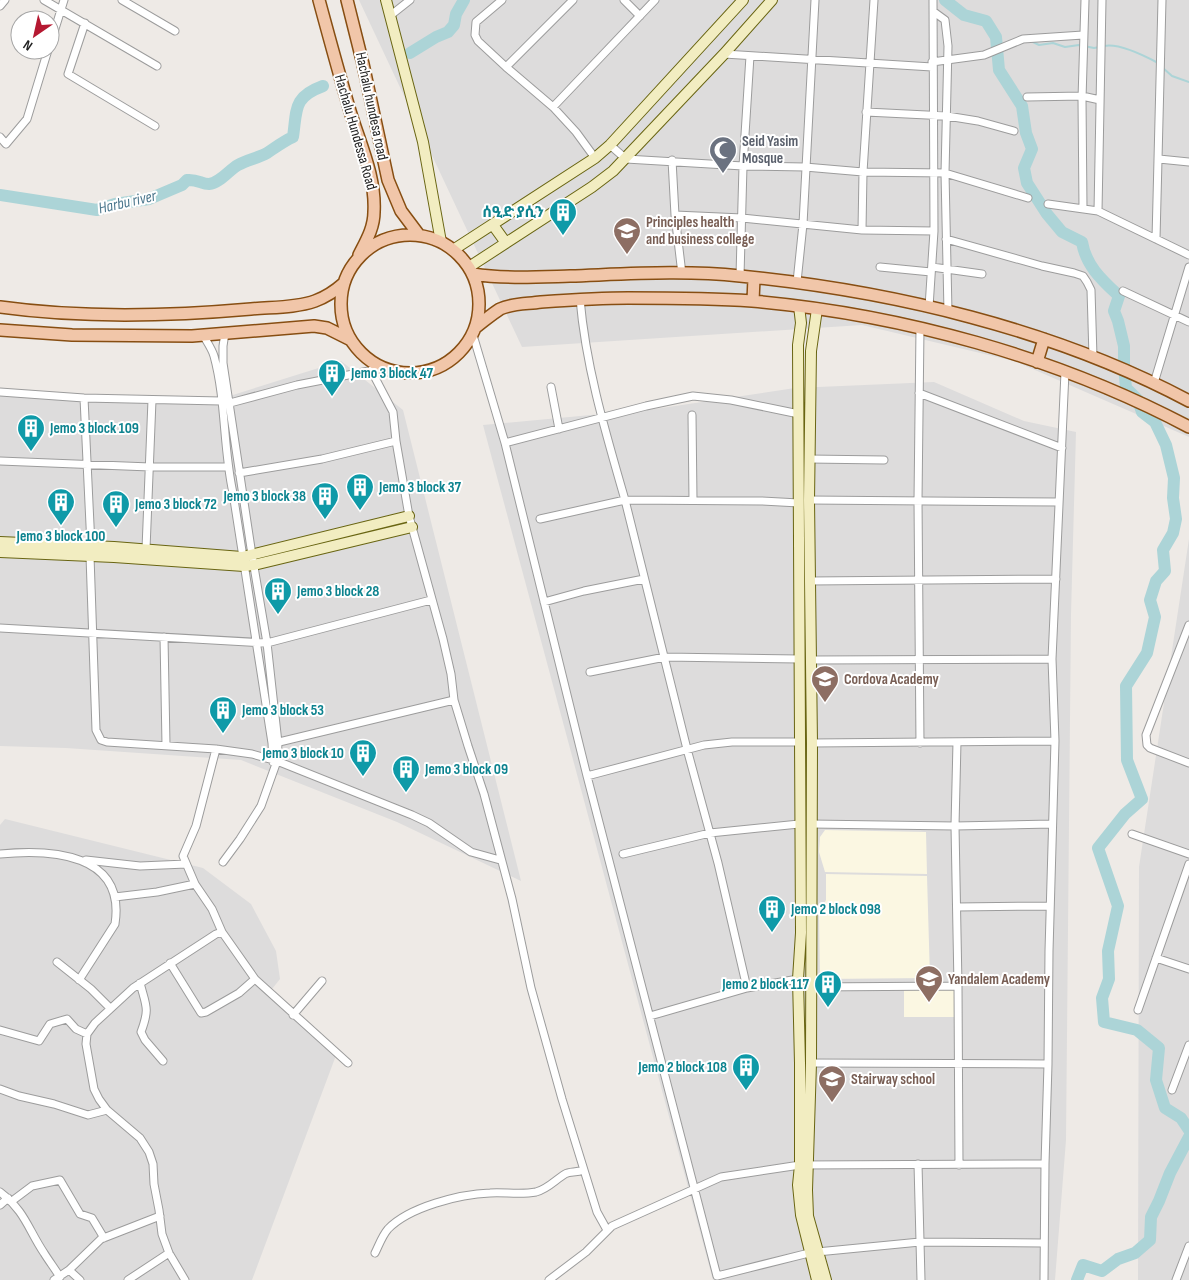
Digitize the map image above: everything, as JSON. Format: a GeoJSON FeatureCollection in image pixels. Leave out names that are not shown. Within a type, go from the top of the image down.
{"type":"FeatureCollection","features":[{"type":"Feature","properties":{"kind":"main road","name":"Hachalu Hundessa Road"},"geometry":{"type":"LineString","coordinates":[[319,0],[374,195],[372,230],[355,262]]}},
{"type":"Feature","properties":{"kind":"main road","name":"Hachalu hundesa road"},"geometry":{"type":"LineString","coordinates":[[347,0],[388,180],[401,210],[418,235]]}},
{"type":"Feature","properties":{"kind":"main road"},"geometry":{"type":"LineString","coordinates":[[418,235],[442,242],[453,250],[471,270],[479,291],[480,309],[475,331],[458,356],[435,369],[409,374],[384,368],[360,352],[346,330],[342,313],[341,295],[344,283],[355,262],[372,246],[394,237],[418,235]]}},
{"type":"Feature","properties":{"kind":"main road"},"geometry":{"type":"LineString","coordinates":[[471,270],[511,278],[682,274],[740,276],[857,291],[929,307],[1044,339],[1131,372],[1189,400]]}},
{"type":"Feature","properties":{"kind":"main road"},"geometry":{"type":"LineString","coordinates":[[754,278],[754,301]]}},
{"type":"Feature","properties":{"kind":"main road"},"geometry":{"type":"LineString","coordinates":[[0,307],[37,311],[158,314],[231,311],[304,304],[330,294],[344,283]]}},
{"type":"Feature","properties":{"kind":"main road"},"geometry":{"type":"LineString","coordinates":[[475,331],[501,309],[517,304],[580,299],[682,298],[754,301],[799,306],[920,328],[983,345],[1065,372],[1141,403],[1189,427]]}},
{"type":"Feature","properties":{"kind":"main road"},"geometry":{"type":"LineString","coordinates":[[158,314],[159,336]]}},
{"type":"Feature","properties":{"kind":"main road"},"geometry":{"type":"LineString","coordinates":[[0,330],[72,335],[159,336],[203,335],[314,326],[327,328],[351,340]]}},
{"type":"Feature","properties":{"kind":"main road"},"geometry":{"type":"LineString","coordinates":[[1037,362],[1044,339]]}},
{"type":"Feature","properties":{"kind":"street"},"geometry":{"type":"LineString","coordinates":[[0,6],[5,0]]}},
{"type":"Feature","properties":{"kind":"street"},"geometry":{"type":"LineString","coordinates":[[44,0],[157,66]]}},
{"type":"Feature","properties":{"kind":"street"},"geometry":{"type":"LineString","coordinates":[[60,12],[64,0]]}},
{"type":"Feature","properties":{"kind":"street"},"geometry":{"type":"LineString","coordinates":[[122,0],[175,31]]}},
{"type":"Feature","properties":{"kind":"street"},"geometry":{"type":"LineString","coordinates":[[386,0],[423,142],[442,242]]}},
{"type":"Feature","properties":{"kind":"street"},"geometry":{"type":"LineString","coordinates":[[391,15],[410,0]]}},
{"type":"Feature","properties":{"kind":"street"},"geometry":{"type":"LineString","coordinates":[[502,0],[476,22],[474,35],[506,67],[553,107],[576,132],[595,158]]}},
{"type":"Feature","properties":{"kind":"street"},"geometry":{"type":"LineString","coordinates":[[506,67],[573,0]]}},
{"type":"Feature","properties":{"kind":"street"},"geometry":{"type":"LineString","coordinates":[[624,0],[640,16]]}},
{"type":"Feature","properties":{"kind":"street"},"geometry":{"type":"LineString","coordinates":[[553,107],[655,0]]}},
{"type":"Feature","properties":{"kind":"street"},"geometry":{"type":"LineString","coordinates":[[453,250],[595,158],[610,145],[743,0]]}},
{"type":"Feature","properties":{"kind":"street"},"geometry":{"type":"LineString","coordinates":[[471,270],[506,242],[592,187],[626,159],[772,0]]}},
{"type":"Feature","properties":{"kind":"street"},"geometry":{"type":"LineString","coordinates":[[797,282],[803,224],[815,0]]}},
{"type":"Feature","properties":{"kind":"street"},"geometry":{"type":"LineString","coordinates":[[862,230],[866,112],[874,0]]}},
{"type":"Feature","properties":{"kind":"street"},"geometry":{"type":"LineString","coordinates":[[929,307],[934,231],[933,0]]}},
{"type":"Feature","properties":{"kind":"street"},"geometry":{"type":"LineString","coordinates":[[1083,208],[1082,96],[1085,0]]}},
{"type":"Feature","properties":{"kind":"street"},"geometry":{"type":"LineString","coordinates":[[1098,211],[1102,0]]}},
{"type":"Feature","properties":{"kind":"street"},"geometry":{"type":"LineString","coordinates":[[1156,239],[1162,0]]}},
{"type":"Feature","properties":{"kind":"street"},"geometry":{"type":"LineString","coordinates":[[934,12],[945,20],[948,60],[946,173],[948,312]]}},
{"type":"Feature","properties":{"kind":"street"},"geometry":{"type":"LineString","coordinates":[[85,24],[68,74],[155,126]]}},
{"type":"Feature","properties":{"kind":"street"},"geometry":{"type":"LineString","coordinates":[[724,54],[870,64],[932,64],[984,55],[1023,38],[1083,35]]}},
{"type":"Feature","properties":{"kind":"street"},"geometry":{"type":"LineString","coordinates":[[740,276],[743,166],[750,56]]}},
{"type":"Feature","properties":{"kind":"street"},"geometry":{"type":"LineString","coordinates":[[0,137],[6,144],[27,119],[45,60]]}},
{"type":"Feature","properties":{"kind":"street"},"geometry":{"type":"LineString","coordinates":[[1027,97],[1082,96],[1100,100]]}},
{"type":"Feature","properties":{"kind":"street"},"geometry":{"type":"LineString","coordinates":[[866,112],[947,116],[978,121],[1014,131]]}},
{"type":"Feature","properties":{"kind":"street"},"geometry":{"type":"LineString","coordinates":[[610,145],[626,159],[672,160],[743,166],[805,167],[863,172],[946,173],[1028,198]]}},
{"type":"Feature","properties":{"kind":"street"},"geometry":{"type":"LineString","coordinates":[[1159,159],[1189,162]]}},
{"type":"Feature","properties":{"kind":"street"},"geometry":{"type":"LineString","coordinates":[[672,160],[675,215],[682,274]]}},
{"type":"Feature","properties":{"kind":"street"},"geometry":{"type":"LineString","coordinates":[[1048,204],[1098,211],[1189,255]]}},
{"type":"Feature","properties":{"kind":"street"},"geometry":{"type":"LineString","coordinates":[[675,215],[742,218],[862,230],[934,231]]}},
{"type":"Feature","properties":{"kind":"street"},"geometry":{"type":"LineString","coordinates":[[493,225],[506,242]]}},
{"type":"Feature","properties":{"kind":"street"},"geometry":{"type":"LineString","coordinates":[[946,239],[1082,276],[1088,282],[1090,290],[1093,357]]}},
{"type":"Feature","properties":{"kind":"street"},"geometry":{"type":"LineString","coordinates":[[880,267],[931,270],[947,268],[982,274]]}},
{"type":"Feature","properties":{"kind":"street"},"geometry":{"type":"LineString","coordinates":[[1154,383],[1189,267]]}},
{"type":"Feature","properties":{"kind":"street"},"geometry":{"type":"LineString","coordinates":[[1123,290],[1189,322]]}},
{"type":"Feature","properties":{"kind":"street"},"geometry":{"type":"LineString","coordinates":[[580,299],[582,326],[601,418],[625,500],[731,916],[747,988]]}},
{"type":"Feature","properties":{"kind":"street"},"geometry":{"type":"LineString","coordinates":[[799,306],[801,323],[798,345],[799,414],[804,447],[809,459],[804,502],[810,582],[812,660],[811,824],[806,934],[798,979],[804,1165]]}},
{"type":"Feature","properties":{"kind":"street"},"geometry":{"type":"LineString","coordinates":[[817,309],[810,351],[804,447],[799,659],[800,824],[810,987],[811,1063],[804,1165],[798,1185],[799,1199],[813,1252],[817,1280]]}},
{"type":"Feature","properties":{"kind":"street"},"geometry":{"type":"LineString","coordinates":[[920,328],[918,500],[920,743]]}},
{"type":"Feature","properties":{"kind":"street"},"geometry":{"type":"LineString","coordinates":[[475,331],[505,443],[587,776],[717,1276],[813,1252],[920,1242],[1043,1243]]}},
{"type":"Feature","properties":{"kind":"street"},"geometry":{"type":"LineString","coordinates":[[225,333],[222,355],[242,492],[256,643],[275,743]]}},
{"type":"Feature","properties":{"kind":"street"},"geometry":{"type":"LineString","coordinates":[[203,335],[214,354],[228,467],[267,643],[275,743],[274,762],[261,806],[223,862]]}},
{"type":"Feature","properties":{"kind":"street"},"geometry":{"type":"LineString","coordinates":[[230,403],[297,385],[384,368]]}},
{"type":"Feature","properties":{"kind":"street"},"geometry":{"type":"LineString","coordinates":[[371,370],[392,412],[409,516],[452,674],[454,700],[479,777],[512,899],[532,988],[583,1170],[597,1212],[607,1230]]}},
{"type":"Feature","properties":{"kind":"street"},"geometry":{"type":"LineString","coordinates":[[1044,1280],[1043,1243],[1054,740],[1052,659],[1065,372]]}},
{"type":"Feature","properties":{"kind":"street"},"geometry":{"type":"LineString","coordinates":[[551,387],[559,429]]}},
{"type":"Feature","properties":{"kind":"street"},"geometry":{"type":"LineString","coordinates":[[0,392],[84,398],[221,401]]}},
{"type":"Feature","properties":{"kind":"street"},"geometry":{"type":"LineString","coordinates":[[919,393],[1062,448]]}},
{"type":"Feature","properties":{"kind":"street"},"geometry":{"type":"LineString","coordinates":[[505,443],[646,406],[693,396],[731,400],[799,414]]}},
{"type":"Feature","properties":{"kind":"street"},"geometry":{"type":"LineString","coordinates":[[84,398],[91,632],[96,730],[101,740],[107,742],[216,748],[252,754],[412,815],[429,823],[471,852],[500,860]]}},
{"type":"Feature","properties":{"kind":"street"},"geometry":{"type":"LineString","coordinates":[[146,550],[152,400]]}},
{"type":"Feature","properties":{"kind":"street"},"geometry":{"type":"LineString","coordinates":[[692,415],[693,500]]}},
{"type":"Feature","properties":{"kind":"street"},"geometry":{"type":"LineString","coordinates":[[224,428],[233,427]]}},
{"type":"Feature","properties":{"kind":"street"},"geometry":{"type":"LineString","coordinates":[[239,473],[322,459],[396,441]]}},
{"type":"Feature","properties":{"kind":"street"},"geometry":{"type":"LineString","coordinates":[[809,459],[884,460]]}},
{"type":"Feature","properties":{"kind":"street"},"geometry":{"type":"LineString","coordinates":[[0,461],[150,467],[228,467]]}},
{"type":"Feature","properties":{"kind":"street"},"geometry":{"type":"LineString","coordinates":[[233,493],[242,492]]}},
{"type":"Feature","properties":{"kind":"street"},"geometry":{"type":"LineString","coordinates":[[540,519],[625,500],[1059,502]]}},
{"type":"Feature","properties":{"kind":"street"},"geometry":{"type":"LineString","coordinates":[[114,552],[146,550],[248,561],[409,516]]}},
{"type":"Feature","properties":{"kind":"street"},"geometry":{"type":"LineString","coordinates":[[0,552],[90,551],[248,561],[412,527]]}},
{"type":"Feature","properties":{"kind":"street"},"geometry":{"type":"LineString","coordinates":[[0,542],[90,551]]}},
{"type":"Feature","properties":{"kind":"street"},"geometry":{"type":"LineString","coordinates":[[544,602],[584,591],[644,579]]}},
{"type":"Feature","properties":{"kind":"street"},"geometry":{"type":"LineString","coordinates":[[810,582],[1056,580]]}},
{"type":"Feature","properties":{"kind":"street"},"geometry":{"type":"LineString","coordinates":[[0,628],[267,643],[431,600]]}},
{"type":"Feature","properties":{"kind":"street"},"geometry":{"type":"LineString","coordinates":[[1189,625],[1146,735],[1146,740],[1150,748],[1189,763]]}},
{"type":"Feature","properties":{"kind":"street"},"geometry":{"type":"LineString","coordinates":[[164,637],[166,745]]}},
{"type":"Feature","properties":{"kind":"street"},"geometry":{"type":"LineString","coordinates":[[590,672],[665,657],[799,659]]}},
{"type":"Feature","properties":{"kind":"street"},"geometry":{"type":"LineString","coordinates":[[812,660],[1052,659]]}},
{"type":"Feature","properties":{"kind":"street"},"geometry":{"type":"LineString","coordinates":[[800,683],[812,683]]}},
{"type":"Feature","properties":{"kind":"street"},"geometry":{"type":"LineString","coordinates":[[275,743],[454,700]]}},
{"type":"Feature","properties":{"kind":"street"},"geometry":{"type":"LineString","coordinates":[[812,743],[1054,740]]}},
{"type":"Feature","properties":{"kind":"street"},"geometry":{"type":"LineString","coordinates":[[587,776],[704,745],[732,742],[800,742]]}},
{"type":"Feature","properties":{"kind":"street"},"geometry":{"type":"LineString","coordinates":[[957,742],[955,826],[959,1165]]}},
{"type":"Feature","properties":{"kind":"street"},"geometry":{"type":"LineString","coordinates":[[216,748],[196,826],[183,856],[186,864],[195,884],[212,909],[222,932],[254,979],[348,1063]]}},
{"type":"Feature","properties":{"kind":"street"},"geometry":{"type":"LineString","coordinates":[[623,854],[710,834],[800,824]]}},
{"type":"Feature","properties":{"kind":"street"},"geometry":{"type":"LineString","coordinates":[[811,824],[955,826],[1052,824]]}},
{"type":"Feature","properties":{"kind":"street"},"geometry":{"type":"LineString","coordinates":[[1132,834],[1189,854]]}},
{"type":"Feature","properties":{"kind":"street"},"geometry":{"type":"LineString","coordinates":[[0,854],[41,852],[83,860],[140,866],[186,864]]}},
{"type":"Feature","properties":{"kind":"street"},"geometry":{"type":"LineString","coordinates":[[79,980],[113,930],[117,914],[110,884],[97,868],[83,860]]}},
{"type":"Feature","properties":{"kind":"street"},"geometry":{"type":"LineString","coordinates":[[1138,1010],[1189,864]]}},
{"type":"Feature","properties":{"kind":"street"},"geometry":{"type":"LineString","coordinates":[[114,897],[157,892],[195,884]]}},
{"type":"Feature","properties":{"kind":"street"},"geometry":{"type":"LineString","coordinates":[[957,907],[1050,906]]}},
{"type":"Feature","properties":{"kind":"street"},"geometry":{"type":"LineString","coordinates":[[185,1280],[169,1253],[162,1234],[154,1184],[153,1164],[149,1152],[140,1138],[106,1110],[94,1089],[86,1044],[87,1034],[110,1008],[140,983],[222,932]]}},
{"type":"Feature","properties":{"kind":"street"},"geometry":{"type":"LineString","coordinates":[[1156,958],[1189,969]]}},
{"type":"Feature","properties":{"kind":"street"},"geometry":{"type":"LineString","coordinates":[[57,962],[110,1008]]}},
{"type":"Feature","properties":{"kind":"street"},"geometry":{"type":"LineString","coordinates":[[170,963],[201,1013],[239,993],[254,979]]}},
{"type":"Feature","properties":{"kind":"street"},"geometry":{"type":"LineString","coordinates":[[650,1016],[747,988],[798,979]]}},
{"type":"Feature","properties":{"kind":"street"},"geometry":{"type":"LineString","coordinates":[[293,1015],[322,981]]}},
{"type":"Feature","properties":{"kind":"street"},"geometry":{"type":"LineString","coordinates":[[140,983],[147,1009],[146,1021],[141,1032],[145,1040],[163,1062]]}},
{"type":"Feature","properties":{"kind":"street"},"geometry":{"type":"LineString","coordinates":[[810,987],[958,986]]}},
{"type":"Feature","properties":{"kind":"street"},"geometry":{"type":"LineString","coordinates":[[0,1030],[39,1040],[50,1024],[67,1019],[76,1029],[87,1034]]}},
{"type":"Feature","properties":{"kind":"street"},"geometry":{"type":"LineString","coordinates":[[1172,1090],[1189,1044]]}},
{"type":"Feature","properties":{"kind":"street"},"geometry":{"type":"LineString","coordinates":[[811,1063],[1048,1064]]}},
{"type":"Feature","properties":{"kind":"street"},"geometry":{"type":"LineString","coordinates":[[0,1088],[19,1096],[54,1104],[88,1115],[106,1110]]}},
{"type":"Feature","properties":{"kind":"street"},"geometry":{"type":"LineString","coordinates":[[918,1164],[921,1280]]}},
{"type":"Feature","properties":{"kind":"street"},"geometry":{"type":"LineString","coordinates":[[549,1280],[586,1252],[607,1230],[721,1177],[804,1165],[1045,1164]]}},
{"type":"Feature","properties":{"kind":"street"},"geometry":{"type":"LineString","coordinates":[[375,1253],[388,1229],[416,1210],[445,1200],[472,1195],[535,1192],[545,1188],[568,1172],[577,1173],[583,1170]]}},
{"type":"Feature","properties":{"kind":"street"},"geometry":{"type":"LineString","coordinates":[[0,1205],[32,1186],[60,1180],[80,1214],[91,1217],[104,1238]]}},
{"type":"Feature","properties":{"kind":"street"},"geometry":{"type":"LineString","coordinates":[[0,1192],[10,1199],[30,1226],[57,1278],[69,1270],[104,1238],[160,1216]]}},
{"type":"Feature","properties":{"kind":"street"},"geometry":{"type":"LineString","coordinates":[[1176,1280],[1189,1246]]}},
{"type":"Feature","properties":{"kind":"street"},"geometry":{"type":"LineString","coordinates":[[813,1252],[826,1280]]}},
{"type":"Feature","properties":{"kind":"street"},"geometry":{"type":"LineString","coordinates":[[128,1280],[169,1253]]}},
{"type":"Feature","properties":{"kind":"street"},"geometry":{"type":"LineString","coordinates":[[69,1270],[80,1280]]}},
{"type":"Feature","properties":{"kind":"street"},"geometry":{"type":"LineString","coordinates":[[557,1273],[564,1280]]}},
{"type":"Feature","properties":{"kind":"shaded area"},"geometry":{"type":"Polygon","coordinates":[[[359,0],[1189,0],[1189,437],[1014,361],[862,325],[522,347],[359,0]]]}},
{"type":"Feature","properties":{"kind":"shaded area"},"geometry":{"type":"Polygon","coordinates":[[[341,361],[403,410],[521,881],[397,822],[241,760],[66,748],[0,746],[0,394],[217,400],[341,361]]]}},
{"type":"Feature","properties":{"kind":"shaded area"},"geometry":{"type":"Polygon","coordinates":[[[934,382],[1024,421],[1076,432],[1071,614],[1066,1140],[1055,1280],[713,1280],[483,425],[655,409],[795,388],[934,382]]]}},
{"type":"Feature","properties":{"kind":"shaded area"},"geometry":{"type":"Polygon","coordinates":[[[1189,539],[1189,1280],[1138,1280],[1139,867],[1189,539]]]}},
{"type":"Feature","properties":{"kind":"shaded area"},"geometry":{"type":"Polygon","coordinates":[[[5,819],[203,868],[251,904],[276,951],[280,979],[272,989],[338,1050],[252,1280],[0,1280],[0,825],[5,819]]]}},
{"type":"Feature","properties":{"kind":"shaded area"},"geometry":{"type":"Polygon","coordinates":[[[825,830],[926,832],[927,874],[825,872],[819,852],[820,837],[825,830]]]}},
{"type":"Feature","properties":{"kind":"shaded area"},"geometry":{"type":"Polygon","coordinates":[[[826,874],[927,876],[930,978],[823,979],[820,977],[819,914],[826,900],[826,874]]]}},
{"type":"Feature","properties":{"kind":"shaded area","name":"Yandalem Academy"},"geometry":{"type":"Polygon","coordinates":[[[904,988],[954,989],[954,1017],[904,1017],[904,988]]]}},
{"type":"Feature","properties":{"kind":"waterway","name":"Harbu river"},"geometry":{"type":"LineString","coordinates":[[410,53],[448,32],[454,25],[456,14],[464,0]]}},
{"type":"Feature","properties":{"kind":"waterway"},"geometry":{"type":"LineString","coordinates":[[945,0],[964,15],[986,21],[996,37],[999,70],[1022,106],[1026,133],[1032,149],[1024,168],[1027,183],[1047,214],[1062,232],[1082,242],[1091,265],[1119,296],[1114,311],[1124,346],[1126,388],[1138,400],[1142,412],[1155,422],[1166,445],[1174,478],[1173,498],[1176,519],[1173,533],[1163,550],[1165,571],[1156,581],[1150,600],[1155,617],[1147,653],[1126,686],[1127,760],[1142,799],[1125,814],[1098,848],[1118,906],[1108,951],[1109,979],[1102,998],[1104,1022],[1137,1030],[1159,1048],[1156,1080],[1165,1108],[1181,1118],[1189,1130]]}},
{"type":"Feature","properties":{"kind":"waterway"},"geometry":{"type":"LineString","coordinates":[[1031,41],[1039,45],[1053,43],[1065,47],[1079,45],[1094,48],[1100,47]]}},
{"type":"Feature","properties":{"kind":"waterway"},"geometry":{"type":"LineString","coordinates":[[1104,46],[1124,48],[1158,63]]}},
{"type":"Feature","properties":{"kind":"waterway"},"geometry":{"type":"LineString","coordinates":[[1163,68],[1172,76],[1189,82]]}},
{"type":"Feature","properties":{"kind":"waterway","name":"Harbu river"},"geometry":{"type":"LineString","coordinates":[[0,195],[97,210],[115,204],[149,199],[182,185],[187,180],[206,184],[213,183],[238,165],[267,153],[293,137],[298,105],[306,95],[323,86]]}},
{"type":"Feature","properties":{"kind":"waterway"},"geometry":{"type":"LineString","coordinates":[[1077,1280],[1083,1265],[1102,1271],[1118,1259],[1135,1253],[1150,1240],[1151,1217],[1170,1173],[1189,1137]]}},
{"type":"Feature","properties":{"kind":"place","name":"Seid Yasim Mosque"},"geometry":{"type":"Point","coordinates":[723,174]}},
{"type":"Feature","properties":{"kind":"place","name":"ሰዒድ ያሲን"},"geometry":{"type":"Point","coordinates":[563,236]}},
{"type":"Feature","properties":{"kind":"place","name":"Principles health and business college"},"geometry":{"type":"Point","coordinates":[627,255]}},
{"type":"Feature","properties":{"kind":"place","name":"Jemo 3 block 47"},"geometry":{"type":"Point","coordinates":[332,397]}},
{"type":"Feature","properties":{"kind":"place","name":"Jemo 3 block 109"},"geometry":{"type":"Point","coordinates":[31,452]}},
{"type":"Feature","properties":{"kind":"place","name":"Jemo 3 block 37"},"geometry":{"type":"Point","coordinates":[360,511]}},
{"type":"Feature","properties":{"kind":"place","name":"Jemo 3 block 38"},"geometry":{"type":"Point","coordinates":[325,520]}},
{"type":"Feature","properties":{"kind":"place","name":"Jemo 3 block 100"},"geometry":{"type":"Point","coordinates":[61,526]}},
{"type":"Feature","properties":{"kind":"place","name":"Jemo 3 block 72"},"geometry":{"type":"Point","coordinates":[116,528]}},
{"type":"Feature","properties":{"kind":"place","name":"Jemo 3 block 28"},"geometry":{"type":"Point","coordinates":[278,615]}},
{"type":"Feature","properties":{"kind":"place","name":"Cordova Academy"},"geometry":{"type":"Point","coordinates":[825,703]}},
{"type":"Feature","properties":{"kind":"place","name":"Jemo 3 block 53"},"geometry":{"type":"Point","coordinates":[223,734]}},
{"type":"Feature","properties":{"kind":"place","name":"Jemo 3 block 10"},"geometry":{"type":"Point","coordinates":[363,777]}},
{"type":"Feature","properties":{"kind":"place","name":"Jemo 3 block 09"},"geometry":{"type":"Point","coordinates":[406,793]}},
{"type":"Feature","properties":{"kind":"place","name":"Jemo 2 block 098"},"geometry":{"type":"Point","coordinates":[772,933]}},
{"type":"Feature","properties":{"kind":"place","name":"Yandalem Academy"},"geometry":{"type":"Point","coordinates":[929,1003]}},
{"type":"Feature","properties":{"kind":"place","name":"Jemo 2 block 117"},"geometry":{"type":"Point","coordinates":[828,1008]}},
{"type":"Feature","properties":{"kind":"place","name":"Jemo 2 block 108"},"geometry":{"type":"Point","coordinates":[746,1091]}},
{"type":"Feature","properties":{"kind":"place","name":"Stairway school"},"geometry":{"type":"Point","coordinates":[832,1103]}}]}
